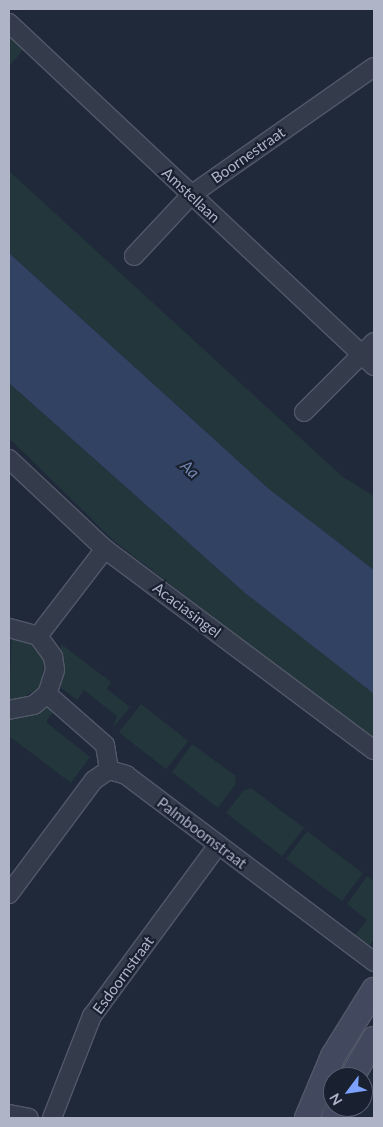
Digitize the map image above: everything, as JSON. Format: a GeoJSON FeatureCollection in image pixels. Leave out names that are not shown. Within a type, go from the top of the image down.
{"type":"FeatureCollection","features":[{"type":"Feature","properties":{"kind":"main road"},"geometry":{"type":"LineString","coordinates":[[307,1118],[333,1056],[374,990]]}},
{"type":"Feature","properties":{"kind":"main road"},"geometry":{"type":"LineString","coordinates":[[358,1067],[374,1039]]}},
{"type":"Feature","properties":{"kind":"street","name":"Amstellaan"},"geometry":{"type":"LineString","coordinates":[[9,23],[374,366]]}},
{"type":"Feature","properties":{"kind":"street","name":"Boornestraat"},"geometry":{"type":"LineString","coordinates":[[134,256],[191,195],[374,67]]}},
{"type":"Feature","properties":{"kind":"street"},"geometry":{"type":"LineString","coordinates":[[304,412],[359,353],[374,342]]}},
{"type":"Feature","properties":{"kind":"street","name":"Acaciasingel"},"geometry":{"type":"LineString","coordinates":[[9,459],[105,549],[374,750]]}},
{"type":"Feature","properties":{"kind":"street"},"geometry":{"type":"LineString","coordinates":[[38,636],[105,549]]}},
{"type":"Feature","properties":{"kind":"street"},"geometry":{"type":"LineString","coordinates":[[9,628],[38,636],[53,657],[55,670],[47,694],[34,705],[9,710]]}},
{"type":"Feature","properties":{"kind":"street"},"geometry":{"type":"LineString","coordinates":[[9,894],[94,780],[109,770],[110,755],[101,740],[47,694]]}},
{"type":"Feature","properties":{"kind":"street","name":"Palmboomstraat"},"geometry":{"type":"LineString","coordinates":[[109,770],[126,775],[374,962]]}},
{"type":"Feature","properties":{"kind":"street","name":"Esdoornstraat"},"geometry":{"type":"LineString","coordinates":[[52,1118],[92,1016],[218,845]]}},
{"type":"Feature","properties":{"kind":"street"},"geometry":{"type":"LineString","coordinates":[[9,1114],[29,1118]]}},
{"type":"Feature","properties":{"kind":"green space"},"geometry":{"type":"Polygon","coordinates":[[[9,33],[24,49],[9,66],[9,33]]]}},
{"type":"Feature","properties":{"kind":"green space"},"geometry":{"type":"Polygon","coordinates":[[[9,171],[343,477],[374,496],[374,570],[269,489],[9,253],[9,171]]]}},
{"type":"Feature","properties":{"kind":"green space"},"geometry":{"type":"Polygon","coordinates":[[[9,383],[245,593],[374,694],[374,740],[114,541],[9,438],[9,383]]]}},
{"type":"Feature","properties":{"kind":"green space"},"geometry":{"type":"Polygon","coordinates":[[[12,636],[36,646],[44,661],[41,686],[18,701],[9,701],[12,636]]]}},
{"type":"Feature","properties":{"kind":"green space"},"geometry":{"type":"Polygon","coordinates":[[[61,644],[111,682],[107,689],[130,707],[113,728],[117,716],[84,690],[77,700],[61,688],[61,644]]]}},
{"type":"Feature","properties":{"kind":"green space"},"geometry":{"type":"Polygon","coordinates":[[[141,704],[188,741],[166,769],[119,732],[141,704]]]}},
{"type":"Feature","properties":{"kind":"green space"},"geometry":{"type":"Polygon","coordinates":[[[49,707],[54,711],[46,722],[90,757],[71,783],[9,736],[9,715],[49,707]]]}},
{"type":"Feature","properties":{"kind":"green space"},"geometry":{"type":"Polygon","coordinates":[[[192,744],[236,776],[235,785],[218,808],[172,772],[192,744]]]}},
{"type":"Feature","properties":{"kind":"green space"},"geometry":{"type":"Polygon","coordinates":[[[251,788],[304,828],[282,856],[226,813],[243,791],[251,788]]]}},
{"type":"Feature","properties":{"kind":"green space"},"geometry":{"type":"Polygon","coordinates":[[[307,831],[363,873],[342,901],[286,859],[307,831]]]}},
{"type":"Feature","properties":{"kind":"green space"},"geometry":{"type":"Polygon","coordinates":[[[367,876],[374,881],[374,939],[368,947],[353,938],[367,920],[347,904],[367,876]]]}},
{"type":"Feature","properties":{"kind":"water","name":"Aa"},"geometry":{"type":"Polygon","coordinates":[[[9,253],[269,489],[374,570],[374,694],[245,593],[9,383],[9,253]]]}}]}
